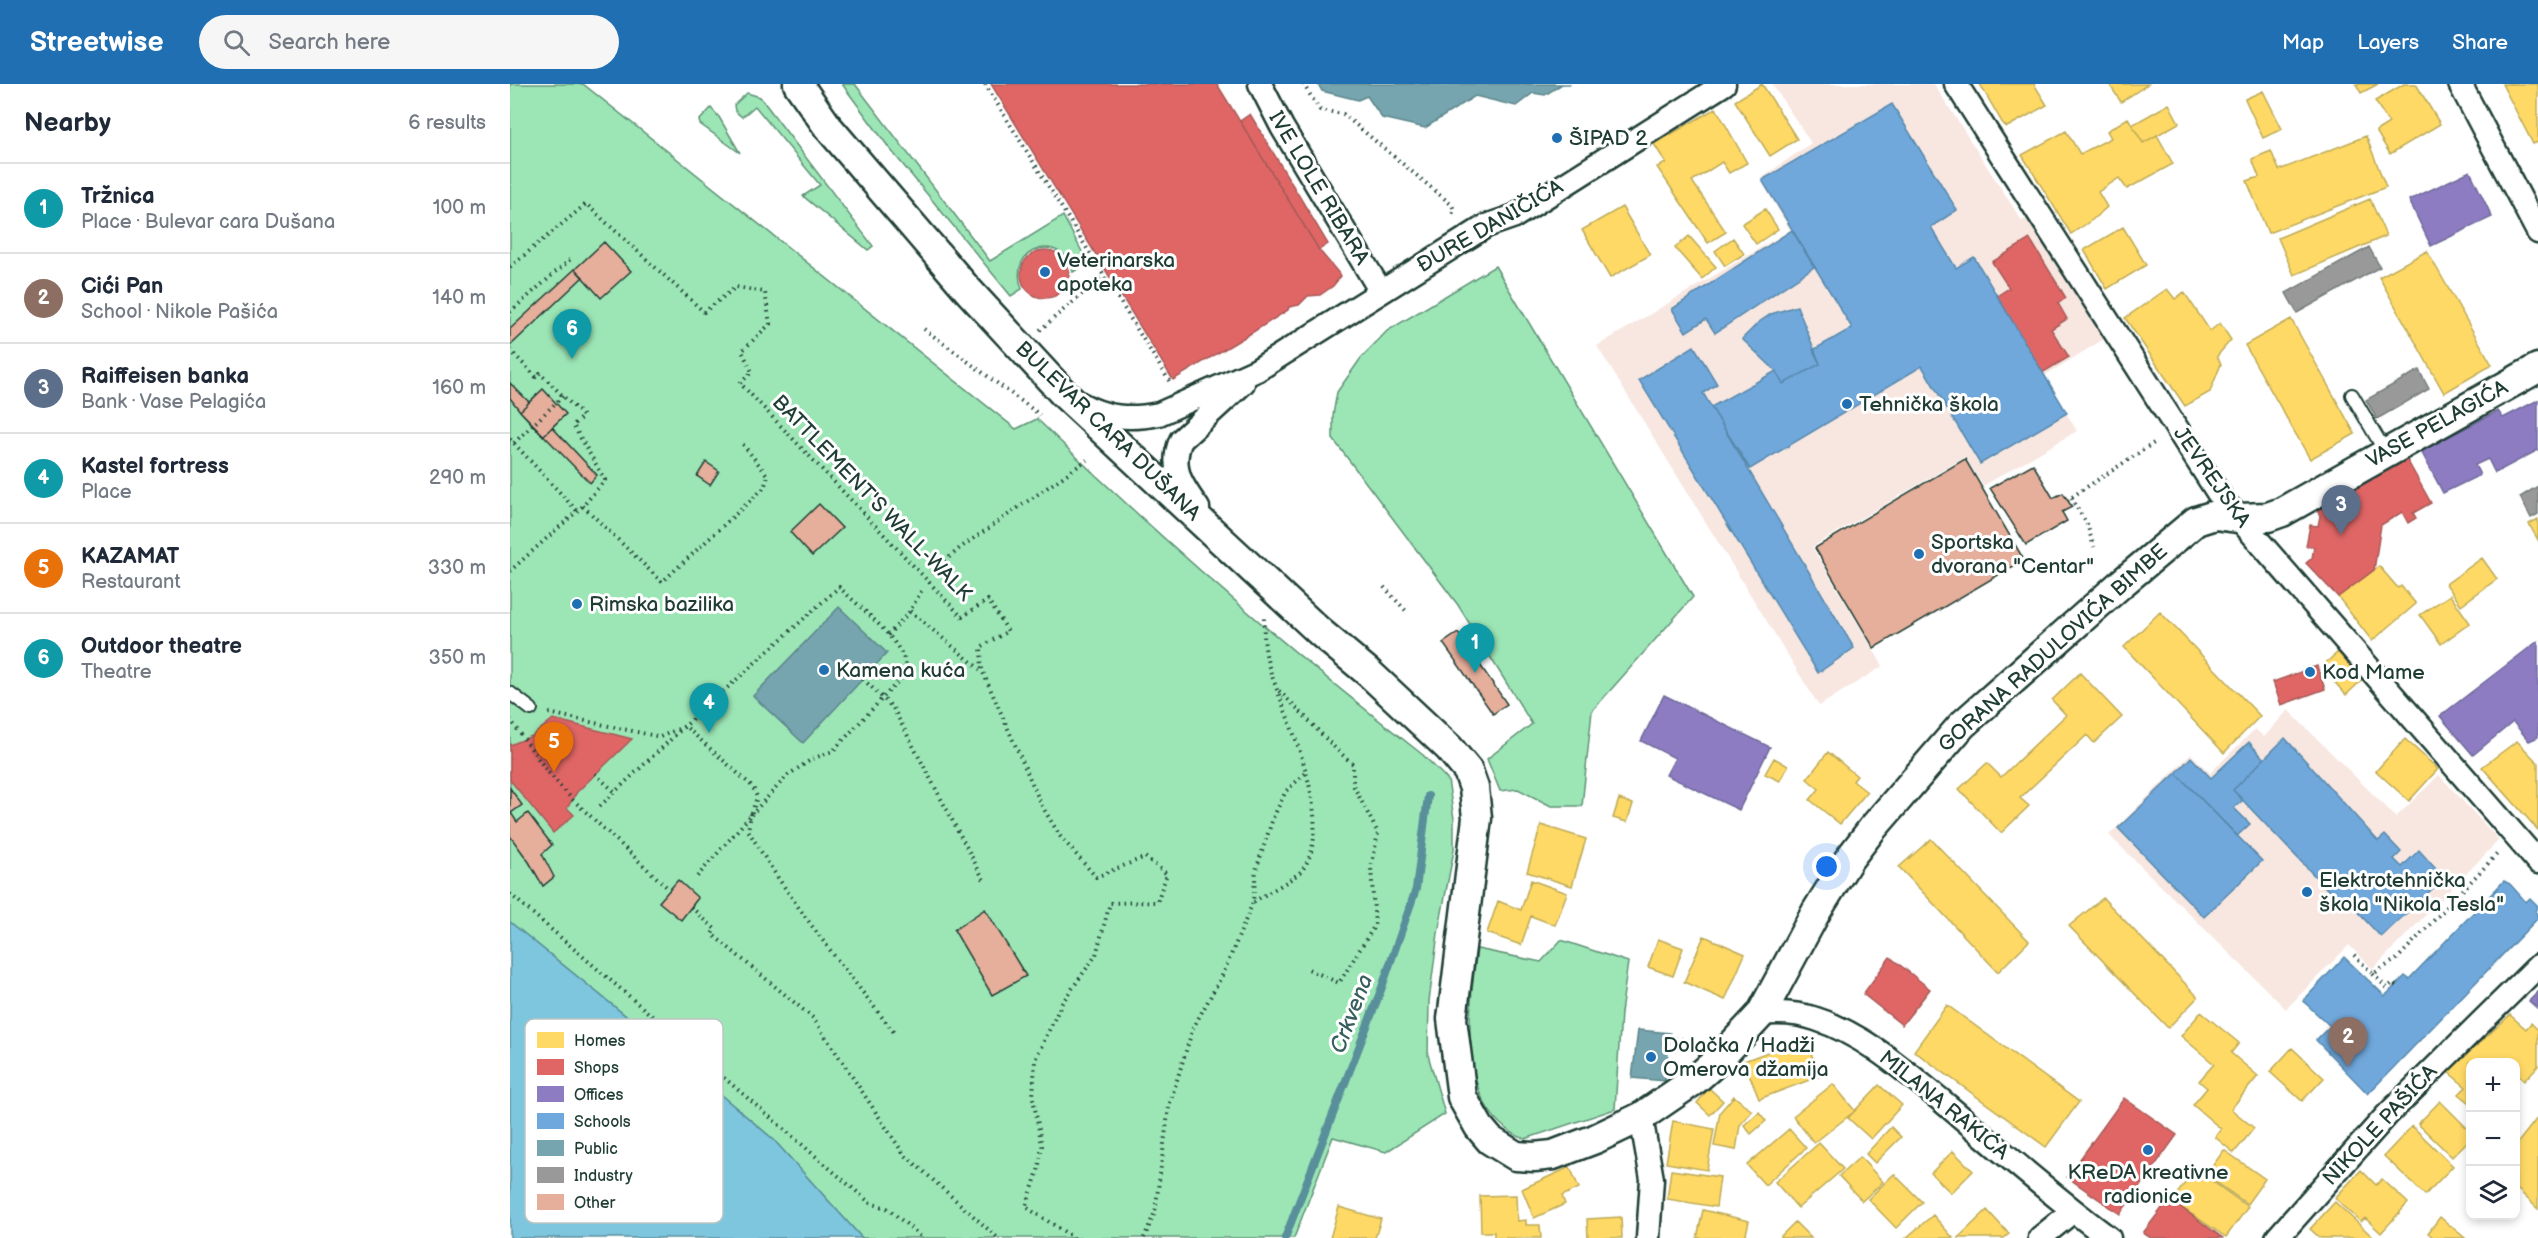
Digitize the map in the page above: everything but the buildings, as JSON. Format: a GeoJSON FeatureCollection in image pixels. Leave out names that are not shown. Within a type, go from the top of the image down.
{"type":"FeatureCollection","features":[{"type":"Feature","properties":{"kind":"street","name":"BULEVAR CARA DUŠANA"},"geometry":{"type":"LineString","coordinates":[[798,84],[834,134],[967,289],[1064,394],[1449,748]]}},
{"type":"Feature","properties":{"kind":"street","name":"IVE LOLE RIBARA"},"geometry":{"type":"LineString","coordinates":[[1260,84],[1282,127],[1380,290]]}},
{"type":"Feature","properties":{"kind":"street","name":"ĐURE DANIČIĆA"},"geometry":{"type":"LineString","coordinates":[[1064,394],[1097,413],[1131,418],[1144,417],[1159,414],[1257,370],[1380,290],[1486,226],[1515,216],[1724,84]]}},
{"type":"Feature","properties":{"kind":"street","name":"JEVREJSKA"},"geometry":{"type":"LineString","coordinates":[[1956,84],[2044,225],[2222,499],[2538,862]]}},
{"type":"Feature","properties":{"kind":"street"},"geometry":{"type":"LineString","coordinates":[[2460,84],[2538,232]]}},
{"type":"Feature","properties":{"kind":"street","name":"VASE PELAGIĆA"},"geometry":{"type":"LineString","coordinates":[[2237,518],[2268,517],[2282,512],[2538,368]]}},
{"type":"Feature","properties":{"kind":"street","name":"ĐURE DANIČIĆA"},"geometry":{"type":"LineString","coordinates":[[1219,538],[1177,476],[1176,452],[1181,440],[1257,370]]}},
{"type":"Feature","properties":{"kind":"street","name":"GORANA RADULOVIĆA BIMBE"},"geometry":{"type":"LineString","coordinates":[[1449,748],[1468,771],[1474,788],[1477,818],[1452,1019],[1462,1097],[1490,1140],[1516,1156],[1553,1155],[1595,1139],[1641,1117],[1695,1080],[1719,1059],[1761,1014],[1816,912],[1849,859],[1962,725],[2122,582],[2196,521],[2215,515],[2237,518]]}},
{"type":"Feature","properties":{"kind":"street","name":"NIKOLE PAŠIĆA"},"geometry":{"type":"LineString","coordinates":[[2277,1238],[2387,1115],[2538,966]]}},
{"type":"Feature","properties":{"kind":"street","name":"MILANA RAKIĆA"},"geometry":{"type":"LineString","coordinates":[[1761,1014],[1793,1014],[1814,1018],[1860,1040],[1921,1084],[2073,1212],[2109,1238]]}},
{"type":"Feature","properties":{"kind":"street"},"geometry":{"type":"LineString","coordinates":[[1641,1117],[1652,1179],[1648,1238]]}},
{"type":"Feature","properties":{"kind":"street"},"geometry":{"type":"LineString","coordinates":[[2040,1238],[2073,1212]]}},
{"type":"Feature","properties":{"kind":"lane"},"geometry":{"type":"LineString","coordinates":[[2352,395],[2386,453]]}},
{"type":"Feature","properties":{"kind":"lane"},"geometry":{"type":"LineString","coordinates":[[510,693],[531,709]]}},
{"type":"Feature","properties":{"kind":"path"},"geometry":{"type":"LineString","coordinates":[[985,84],[1172,386]]}},
{"type":"Feature","properties":{"kind":"path"},"geometry":{"type":"LineString","coordinates":[[1303,84],[1320,110],[1343,114],[1452,205],[1454,210],[1451,216]]}},
{"type":"Feature","properties":{"kind":"path","name":"BATTLEMENT'S WALL-WALK"},"geometry":{"type":"LineString","coordinates":[[510,267],[586,204],[704,312],[736,287],[765,292],[770,324],[742,351],[752,372],[740,383],[904,553],[962,617],[988,600],[1008,631],[981,647],[982,670]]}},
{"type":"Feature","properties":{"kind":"path"},"geometry":{"type":"LineString","coordinates":[[510,312],[573,257]]}},
{"type":"Feature","properties":{"kind":"path"},"geometry":{"type":"LineString","coordinates":[[1040,330],[1103,276]]}},
{"type":"Feature","properties":{"kind":"path"},"geometry":{"type":"LineString","coordinates":[[924,329],[1040,415]]}},
{"type":"Feature","properties":{"kind":"path"},"geometry":{"type":"LineString","coordinates":[[510,350],[536,377],[540,373],[583,416],[573,425],[605,480],[583,506],[510,571]]}},
{"type":"Feature","properties":{"kind":"path"},"geometry":{"type":"LineString","coordinates":[[563,396],[512,441],[577,511]]}},
{"type":"Feature","properties":{"kind":"path"},"geometry":{"type":"LineString","coordinates":[[2094,547],[2087,524],[2069,499],[2178,428]]}},
{"type":"Feature","properties":{"kind":"path"},"geometry":{"type":"LineString","coordinates":[[583,506],[662,582],[764,488],[768,476],[741,442]]}},
{"type":"Feature","properties":{"kind":"path"},"geometry":{"type":"LineString","coordinates":[[931,573],[960,548],[1087,460]]}},
{"type":"Feature","properties":{"kind":"path"},"geometry":{"type":"LineString","coordinates":[[1384,587],[1407,612]]}},
{"type":"Feature","properties":{"kind":"path"},"geometry":{"type":"LineString","coordinates":[[600,806],[839,588],[888,635],[907,662],[907,672],[833,751],[812,759],[788,775],[695,879]]}},
{"type":"Feature","properties":{"kind":"path"},"geometry":{"type":"LineString","coordinates":[[888,635],[910,610],[923,588]]}},
{"type":"Feature","properties":{"kind":"path"},"geometry":{"type":"LineString","coordinates":[[910,610],[982,670],[1042,806],[1060,836],[1096,877],[1144,857],[1167,874],[1157,902],[1110,903],[1096,955],[1062,1003],[1035,1060],[1033,1098],[1042,1146],[1038,1171],[1026,1207],[1074,1238]]}},
{"type":"Feature","properties":{"kind":"path"},"geometry":{"type":"LineString","coordinates":[[1253,902],[1303,870],[1314,840],[1314,806],[1307,772],[1279,691],[1272,678],[1263,635],[1264,618]]}},
{"type":"Feature","properties":{"kind":"path"},"geometry":{"type":"LineString","coordinates":[[871,686],[893,708],[985,882]]}},
{"type":"Feature","properties":{"kind":"path"},"geometry":{"type":"LineString","coordinates":[[1279,691],[1298,708],[1332,747],[1353,764],[1353,785],[1378,833],[1371,868],[1375,925],[1340,983],[1306,968]]}},
{"type":"Feature","properties":{"kind":"path"},"geometry":{"type":"LineString","coordinates":[[531,709],[660,737],[686,726]]}},
{"type":"Feature","properties":{"kind":"path"},"geometry":{"type":"LineString","coordinates":[[510,719],[547,771],[573,800],[670,890]]}},
{"type":"Feature","properties":{"kind":"path"},"geometry":{"type":"LineString","coordinates":[[686,726],[753,787],[757,797],[747,830],[765,860],[828,948],[896,1035]]}},
{"type":"Feature","properties":{"kind":"path"},"geometry":{"type":"LineString","coordinates":[[1144,1238],[1155,1212],[1169,1106],[1192,1028],[1224,972],[1253,902],[1256,870],[1273,818],[1286,791],[1307,772]]}},
{"type":"Feature","properties":{"kind":"path"},"geometry":{"type":"LineString","coordinates":[[595,774],[615,792]]}},
{"type":"Feature","properties":{"kind":"path"},"geometry":{"type":"LineString","coordinates":[[2373,974],[2397,958],[2514,836]]}},
{"type":"Feature","properties":{"kind":"path"},"geometry":{"type":"LineString","coordinates":[[510,894],[656,1019]]}},
{"type":"Feature","properties":{"kind":"path"},"geometry":{"type":"LineString","coordinates":[[691,907],[715,929],[712,934],[813,1018],[903,1153],[998,1238]]}},
{"type":"Feature","properties":{"kind":"path"},"geometry":{"type":"LineString","coordinates":[[2354,955],[2388,988],[2392,983],[2396,986]]}},
{"type":"Feature","properties":{"kind":"path"},"geometry":{"type":"LineString","coordinates":[[723,1077],[870,1203],[886,1208],[923,1238]]}},
{"type":"Feature","properties":{"kind":"shaded area","name":"Tehnička škola"},"geometry":{"type":"Polygon","coordinates":[[[1772,84],[1934,84],[2022,221],[2032,215],[2112,334],[2044,376],[2077,431],[1983,486],[1965,457],[1812,547],[1883,666],[1819,706],[1597,346],[1790,230],[1760,179],[1811,143],[1772,84]]]}},
{"type":"Feature","properties":{"kind":"shaded area","name":"Elektrotehnička škola \"Nikola Tesla\""},"geometry":{"type":"Polygon","coordinates":[[[2288,710],[2396,817],[2439,775],[2499,840],[2373,969],[2349,945],[2286,1009],[2109,835],[2191,754],[2210,773],[2255,729],[2264,737],[2288,710]]]}},
{"type":"Feature","properties":{"kind":"green space"},"geometry":{"type":"Polygon","coordinates":[[[510,84],[583,84],[1016,429],[1037,419],[1177,550],[1323,675],[1423,755],[1448,780],[1454,819],[1454,850],[1438,933],[1429,1001],[1428,1055],[1445,1114],[1386,1152],[1333,1137],[1294,1238],[862,1238],[773,1139],[723,1097],[723,1019],[630,1019],[510,922],[510,84]]]}},
{"type":"Feature","properties":{"kind":"green space"},"geometry":{"type":"Polygon","coordinates":[[[842,84],[855,84],[990,261],[1063,216],[1088,263],[1073,272],[1068,260],[1059,252],[1049,248],[1038,249],[1022,262],[1019,274],[1022,289],[1011,296],[890,149],[842,84]]]}},
{"type":"Feature","properties":{"kind":"green space"},"geometry":{"type":"Polygon","coordinates":[[[747,93],[760,97],[873,246],[868,250],[803,196],[820,185],[755,106],[742,117],[735,111],[734,105],[747,93]]]}},
{"type":"Feature","properties":{"kind":"green space"},"geometry":{"type":"Polygon","coordinates":[[[711,108],[719,117],[740,153],[700,124],[699,121],[711,108]]]}},
{"type":"Feature","properties":{"kind":"green space"},"geometry":{"type":"Polygon","coordinates":[[[1495,266],[1693,597],[1592,711],[1582,806],[1551,806],[1518,789],[1500,791],[1487,759],[1532,724],[1458,605],[1333,439],[1333,415],[1337,392],[1361,358],[1387,331],[1495,266]]]}},
{"type":"Feature","properties":{"kind":"green space"},"geometry":{"type":"Polygon","coordinates":[[[1561,940],[1628,962],[1621,1013],[1615,1109],[1525,1139],[1502,1126],[1486,1106],[1477,1083],[1471,1056],[1470,1028],[1477,949],[1541,962],[1561,940]]]}},
{"type":"Feature","properties":{"kind":"water"},"geometry":{"type":"Polygon","coordinates":[[[510,922],[630,1019],[525,1019],[525,1223],[723,1223],[723,1097],[773,1139],[862,1238],[510,1238],[510,922]]]}},
{"type":"Feature","properties":{"kind":"waterway","name":"Crkvena"},"geometry":{"type":"LineString","coordinates":[[1285,1238],[1381,990],[1416,889],[1428,796]]}},
{"type":"Feature","properties":{"kind":"place","name":"ŠIPAD 2"},"geometry":{"type":"Point","coordinates":[1557,138]}},
{"type":"Feature","properties":{"kind":"place","name":"Veterinarska apoteka"},"geometry":{"type":"Point","coordinates":[1045,272]}},
{"type":"Feature","properties":{"kind":"place","name":"Outdoor theatre"},"geometry":{"type":"Point","coordinates":[572,359]}},
{"type":"Feature","properties":{"kind":"place","name":"Tehnička škola"},"geometry":{"type":"Point","coordinates":[1847,404]}},
{"type":"Feature","properties":{"kind":"place","name":"Raiffeisen banka"},"geometry":{"type":"Point","coordinates":[2341,535]}},
{"type":"Feature","properties":{"kind":"place","name":"Sportska dvorana \"Centar\""},"geometry":{"type":"Point","coordinates":[1919,554]}},
{"type":"Feature","properties":{"kind":"place","name":"Rimska bazilika"},"geometry":{"type":"Point","coordinates":[577,604]}},
{"type":"Feature","properties":{"kind":"place","name":"Kamena kuća"},"geometry":{"type":"Point","coordinates":[824,670]}},
{"type":"Feature","properties":{"kind":"place","name":"Kod Mame"},"geometry":{"type":"Point","coordinates":[2310,672]}},
{"type":"Feature","properties":{"kind":"place","name":"Tržnica"},"geometry":{"type":"Point","coordinates":[1475,673]}},
{"type":"Feature","properties":{"kind":"place","name":"Kastel fortress"},"geometry":{"type":"Point","coordinates":[709,733]}},
{"type":"Feature","properties":{"kind":"place","name":"KAZAMAT"},"geometry":{"type":"Point","coordinates":[554,772]}},
{"type":"Feature","properties":{"kind":"place","name":"Elektrotehnička škola \"Nikola Tesla\""},"geometry":{"type":"Point","coordinates":[2307,892]}},
{"type":"Feature","properties":{"kind":"place","name":"Dolačka / Hadži Omerova džamija"},"geometry":{"type":"Point","coordinates":[1651,1057]}},
{"type":"Feature","properties":{"kind":"place","name":"Cići Pan"},"geometry":{"type":"Point","coordinates":[2348,1067]}},
{"type":"Feature","properties":{"kind":"place","name":"KReDA kreativne radionice"},"geometry":{"type":"Point","coordinates":[2148,1150]}}]}
